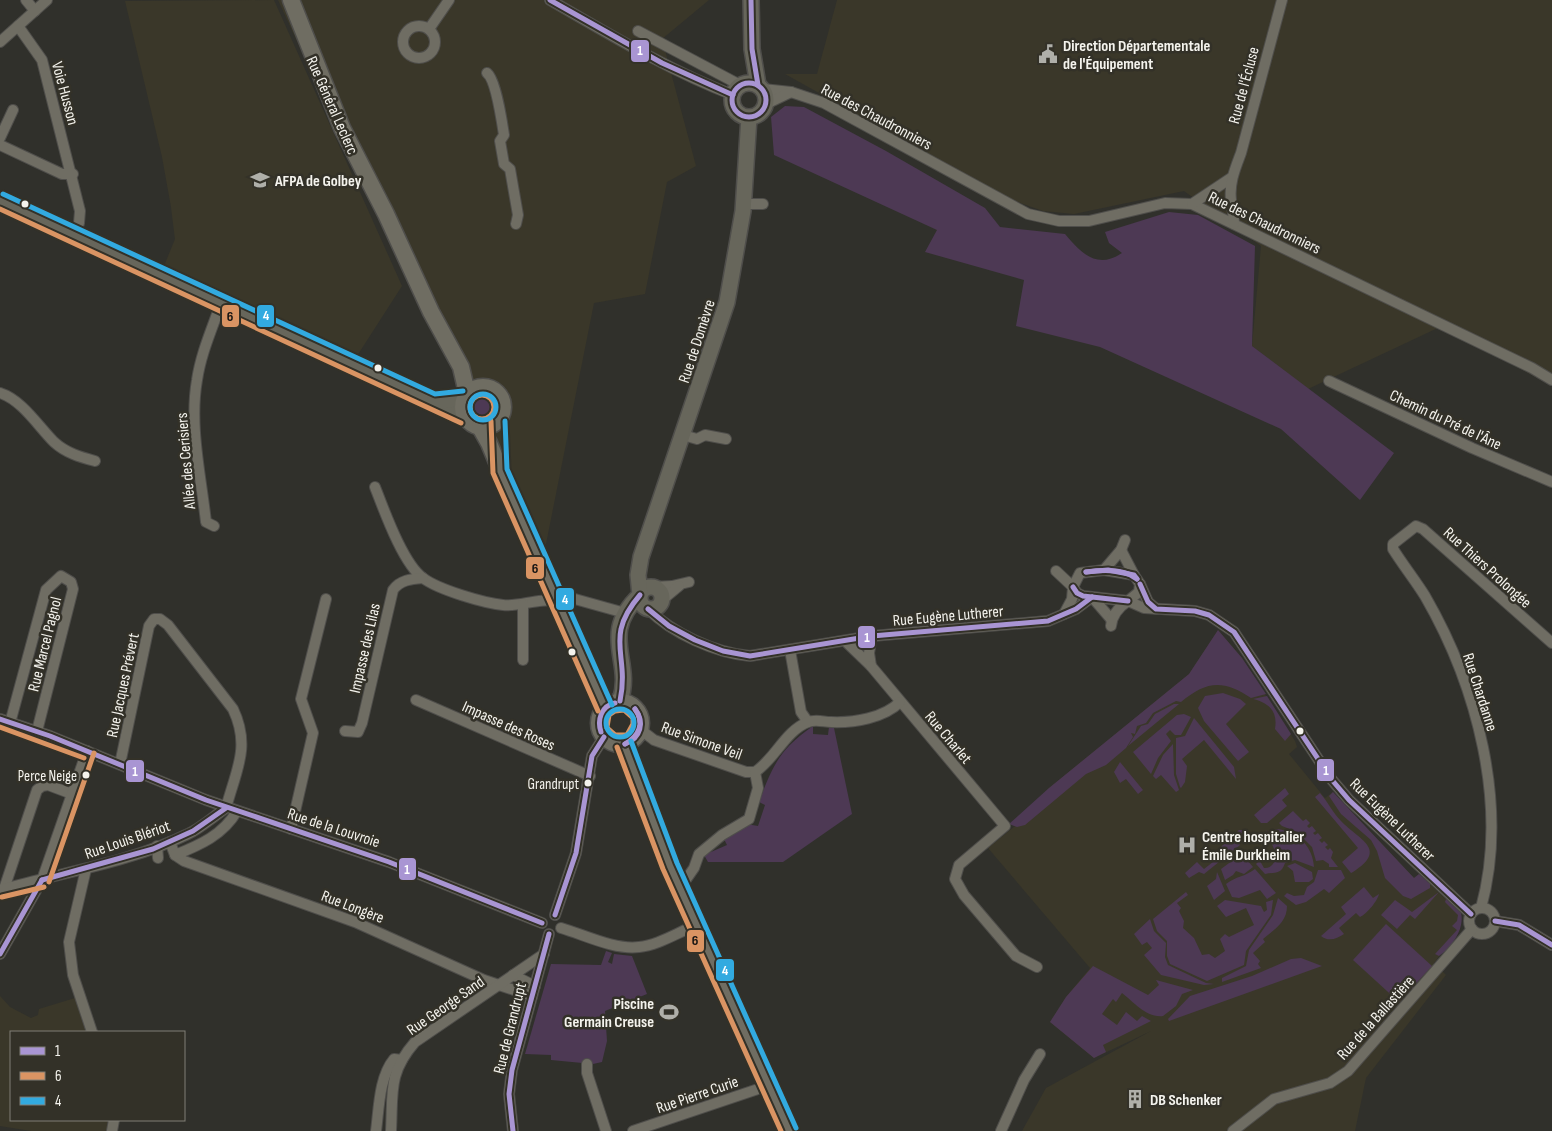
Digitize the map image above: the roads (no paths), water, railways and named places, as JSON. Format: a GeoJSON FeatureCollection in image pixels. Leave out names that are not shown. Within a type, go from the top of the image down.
{"type":"FeatureCollection","features":[{"type":"Feature","properties":{"kind":"main road","name":"Rue Général Leclerc"},"geometry":{"type":"LineString","coordinates":[[291,0],[342,128],[386,214],[431,312],[461,366],[466,396]]}},
{"type":"Feature","properties":{"kind":"main road","name":"Rue Général Leclerc"},"geometry":{"type":"LineString","coordinates":[[453,350],[489,387]]}},
{"type":"Feature","properties":{"kind":"main road"},"geometry":{"type":"LineString","coordinates":[[480,386],[489,387],[500,395],[502,415],[493,425],[480,427],[473,425],[464,416],[462,410],[466,396],[480,386]]}},
{"type":"Feature","properties":{"kind":"main road"},"geometry":{"type":"LineString","coordinates":[[498,421],[500,471]]}},
{"type":"Feature","properties":{"kind":"main road"},"geometry":{"type":"LineString","coordinates":[[480,427],[489,443],[554,596],[605,708]]}},
{"type":"Feature","properties":{"kind":"main road"},"geometry":{"type":"LineString","coordinates":[[620,701],[627,702],[638,710],[642,724],[637,737],[624,744],[613,743],[604,737],[599,722],[605,708],[620,701]]}},
{"type":"Feature","properties":{"kind":"main road"},"geometry":{"type":"LineString","coordinates":[[624,744],[680,888],[789,1131]]}},
{"type":"Feature","properties":{"kind":"street"},"geometry":{"type":"LineString","coordinates":[[26,0],[35,11]]}},
{"type":"Feature","properties":{"kind":"street"},"geometry":{"type":"LineString","coordinates":[[0,42],[47,0]]}},
{"type":"Feature","properties":{"kind":"street"},"geometry":{"type":"LineString","coordinates":[[429,29],[449,0]]}},
{"type":"Feature","properties":{"kind":"street"},"geometry":{"type":"LineString","coordinates":[[550,0],[700,83],[750,90],[791,92]]}},
{"type":"Feature","properties":{"kind":"street"},"geometry":{"type":"LineString","coordinates":[[750,90],[735,109],[741,115],[749,117],[760,113],[750,90],[752,49],[751,0]]}},
{"type":"Feature","properties":{"kind":"street","name":"Rue de l'Écluse"},"geometry":{"type":"LineString","coordinates":[[1234,224],[1234,214],[1230,200],[1231,178],[1241,153],[1282,0]]}},
{"type":"Feature","properties":{"kind":"street","name":"Voie Husson"},"geometry":{"type":"LineString","coordinates":[[18,26],[42,60],[80,211],[75,235]]}},
{"type":"Feature","properties":{"kind":"street"},"geometry":{"type":"LineString","coordinates":[[638,31],[750,90]]}},
{"type":"Feature","properties":{"kind":"street"},"geometry":{"type":"LineString","coordinates":[[487,73],[491,76],[498,101],[504,135],[500,141],[501,152],[504,164],[510,169],[518,215],[516,224]]}},
{"type":"Feature","properties":{"kind":"street","name":"Rue des Chaudronniers"},"geometry":{"type":"LineString","coordinates":[[750,90],[791,92],[824,103],[1028,214],[1059,221],[1089,221],[1165,204],[1192,204],[1532,368],[1552,380]]}},
{"type":"Feature","properties":{"kind":"street"},"geometry":{"type":"LineString","coordinates":[[0,138],[13,110]]}},
{"type":"Feature","properties":{"kind":"street","name":"Rue de Domèvre"},"geometry":{"type":"LineString","coordinates":[[647,591],[639,568],[641,557],[727,302],[743,204],[749,117]]}},
{"type":"Feature","properties":{"kind":"street"},"geometry":{"type":"LineString","coordinates":[[0,145],[62,174],[72,174]]}},
{"type":"Feature","properties":{"kind":"street"},"geometry":{"type":"LineString","coordinates":[[1192,204],[1231,178]]}},
{"type":"Feature","properties":{"kind":"street"},"geometry":{"type":"LineString","coordinates":[[0,201],[464,416]]}},
{"type":"Feature","properties":{"kind":"street"},"geometry":{"type":"LineString","coordinates":[[743,204],[762,204]]}},
{"type":"Feature","properties":{"kind":"street","name":"Allée des Cerisiers"},"geometry":{"type":"LineString","coordinates":[[214,526],[206,522],[194,416],[196,381],[204,346],[221,303]]}},
{"type":"Feature","properties":{"kind":"street","name":"Chemin du Pré de l'Âne"},"geometry":{"type":"LineString","coordinates":[[1329,381],[1472,448],[1552,482]]}},
{"type":"Feature","properties":{"kind":"street"},"geometry":{"type":"LineString","coordinates":[[0,393],[26,412],[55,443],[66,451],[72,455],[96,461]]}},
{"type":"Feature","properties":{"kind":"street"},"geometry":{"type":"LineString","coordinates":[[434,402],[466,396]]}},
{"type":"Feature","properties":{"kind":"street"},"geometry":{"type":"LineString","coordinates":[[683,435],[697,440],[705,435],[726,439]]}},
{"type":"Feature","properties":{"kind":"street"},"geometry":{"type":"LineString","coordinates":[[375,487],[400,545],[423,578],[451,590],[491,603],[506,605],[522,604],[548,600],[554,596],[564,596],[625,615],[656,605],[685,583],[647,591],[625,615],[620,626],[618,642],[623,692],[620,701]]}},
{"type":"Feature","properties":{"kind":"street","name":"Rue Thiers Prolongée"},"geometry":{"type":"LineString","coordinates":[[1403,535],[1416,526],[1423,529],[1552,643]]}},
{"type":"Feature","properties":{"kind":"street","name":"Rue Chardanne"},"geometry":{"type":"LineString","coordinates":[[1403,535],[1393,544],[1393,549],[1425,596],[1457,661],[1481,730],[1492,844],[1490,875],[1481,908]]}},
{"type":"Feature","properties":{"kind":"street"},"geometry":{"type":"LineString","coordinates":[[1104,570],[1121,550],[1125,540]]}},
{"type":"Feature","properties":{"kind":"street"},"geometry":{"type":"LineString","coordinates":[[1121,550],[1148,602],[1156,609]]}},
{"type":"Feature","properties":{"kind":"street"},"geometry":{"type":"LineString","coordinates":[[1054,570],[1080,573],[1104,570],[1137,580],[1139,592],[1120,608],[1111,622],[1092,597],[1077,593],[1054,570]]}},
{"type":"Feature","properties":{"kind":"street"},"geometry":{"type":"LineString","coordinates":[[1064,614],[1072,599],[1073,587],[1080,573]]}},
{"type":"Feature","properties":{"kind":"street","name":"Rue Marcel Pagnol"},"geometry":{"type":"LineString","coordinates":[[5,721],[46,590],[61,576],[71,582],[73,589],[37,731]]}},
{"type":"Feature","properties":{"kind":"street","name":"Impasse des Lilas"},"geometry":{"type":"LineString","coordinates":[[345,731],[358,732],[362,723],[393,590],[397,584],[423,578]]}},
{"type":"Feature","properties":{"kind":"street"},"geometry":{"type":"LineString","coordinates":[[647,591],[641,602],[656,605]]}},
{"type":"Feature","properties":{"kind":"street","name":"Rue Eugène Lutherer"},"geometry":{"type":"LineString","coordinates":[[656,605],[658,620],[679,633],[735,655],[762,656],[872,636],[1048,621],[1076,609],[1092,597],[1128,601],[1144,608],[1195,611],[1209,615],[1234,632],[1332,780],[1350,800],[1471,914]]}},
{"type":"Feature","properties":{"kind":"street"},"geometry":{"type":"LineString","coordinates":[[291,829],[313,733],[301,699],[326,599]]}},
{"type":"Feature","properties":{"kind":"street"},"geometry":{"type":"LineString","coordinates":[[522,604],[523,660]]}},
{"type":"Feature","properties":{"kind":"street","name":"Rue Jacques Prévert"},"geometry":{"type":"LineString","coordinates":[[120,764],[149,626],[154,619],[160,619],[168,624],[233,709],[241,725],[242,754],[226,808]]}},
{"type":"Feature","properties":{"kind":"street"},"geometry":{"type":"LineString","coordinates":[[871,666],[869,653],[872,636]]}},
{"type":"Feature","properties":{"kind":"street","name":"Rue Charlet"},"geometry":{"type":"LineString","coordinates":[[845,641],[871,666],[1005,826],[959,865],[955,879],[964,895],[1016,956],[1036,967]]}},
{"type":"Feature","properties":{"kind":"street"},"geometry":{"type":"LineString","coordinates":[[790,650],[801,712],[808,722]]}},
{"type":"Feature","properties":{"kind":"street","name":"Impasse des Roses"},"geometry":{"type":"LineString","coordinates":[[416,700],[590,776]]}},
{"type":"Feature","properties":{"kind":"street"},"geometry":{"type":"LineString","coordinates":[[680,888],[694,868],[699,854],[722,835],[749,819],[758,788],[755,772],[770,760],[786,739],[808,722],[854,722],[874,716],[900,702]]}},
{"type":"Feature","properties":{"kind":"street","name":"Rue de la Louvroie"},"geometry":{"type":"LineString","coordinates":[[5,721],[37,731],[226,808],[389,862],[542,923]]}},
{"type":"Feature","properties":{"kind":"street","name":"Rue Simone Veil"},"geometry":{"type":"LineString","coordinates":[[640,730],[654,740],[746,772],[755,772]]}},
{"type":"Feature","properties":{"kind":"street"},"geometry":{"type":"LineString","coordinates":[[555,915],[576,853],[592,756],[604,737]]}},
{"type":"Feature","properties":{"kind":"street"},"geometry":{"type":"LineString","coordinates":[[0,954],[42,880],[87,751]]}},
{"type":"Feature","properties":{"kind":"street"},"geometry":{"type":"LineString","coordinates":[[2,889],[37,790],[42,786],[48,785],[72,794]]}},
{"type":"Feature","properties":{"kind":"street","name":"Rue Louis Blériot"},"geometry":{"type":"LineString","coordinates":[[2,889],[86,869],[170,842],[190,833],[226,808]]}},
{"type":"Feature","properties":{"kind":"street"},"geometry":{"type":"LineString","coordinates":[[170,842],[175,855],[204,843],[219,833],[230,822],[237,811]]}},
{"type":"Feature","properties":{"kind":"street"},"geometry":{"type":"LineString","coordinates":[[157,846],[158,858]]}},
{"type":"Feature","properties":{"kind":"street","name":"Rue Longère"},"geometry":{"type":"LineString","coordinates":[[175,855],[184,861],[355,922],[500,985],[534,991]]}},
{"type":"Feature","properties":{"kind":"street"},"geometry":{"type":"LineString","coordinates":[[86,869],[69,942],[74,975],[92,1031]]}},
{"type":"Feature","properties":{"kind":"street"},"geometry":{"type":"LineString","coordinates":[[1481,908],[1489,910],[1495,921],[1492,930],[1484,934],[1472,930],[1469,922],[1471,914],[1481,908]]}},
{"type":"Feature","properties":{"kind":"street"},"geometry":{"type":"LineString","coordinates":[[555,915],[561,922],[561,928],[556,933],[549,934],[544,930],[542,923],[545,917],[555,915]]}},
{"type":"Feature","properties":{"kind":"street"},"geometry":{"type":"LineString","coordinates":[[1495,921],[1519,925],[1552,945]]}},
{"type":"Feature","properties":{"kind":"street"},"geometry":{"type":"LineString","coordinates":[[561,928],[624,947],[639,947],[652,944],[697,925]]}},
{"type":"Feature","properties":{"kind":"street","name":"Rue de la Ballastière"},"geometry":{"type":"LineString","coordinates":[[1234,1131],[1274,1098],[1330,1083],[1348,1071],[1472,930]]}},
{"type":"Feature","properties":{"kind":"street","name":"Rue de Grandrupt"},"geometry":{"type":"LineString","coordinates":[[514,1131],[509,1094],[512,1070],[549,934]]}},
{"type":"Feature","properties":{"kind":"street","name":"Rue George Sand"},"geometry":{"type":"LineString","coordinates":[[391,1131],[394,1075],[415,1042],[544,954]]}},
{"type":"Feature","properties":{"kind":"street"},"geometry":{"type":"LineString","coordinates":[[513,975],[534,991]]}},
{"type":"Feature","properties":{"kind":"street"},"geometry":{"type":"LineString","coordinates":[[1001,1131],[1024,1080],[1040,1054]]}},
{"type":"Feature","properties":{"kind":"street"},"geometry":{"type":"LineString","coordinates":[[376,1131],[380,1099],[389,1065],[394,1059],[402,1060]]}},
{"type":"Feature","properties":{"kind":"street"},"geometry":{"type":"LineString","coordinates":[[587,1064],[586,1073],[606,1131]]}},
{"type":"Feature","properties":{"kind":"street","name":"Rue Pierre Curie"},"geometry":{"type":"LineString","coordinates":[[633,1131],[770,1085]]}},
{"type":"Feature","properties":{"kind":"place","name":"Direction Départementale de l'Équipement"},"geometry":{"type":"Point","coordinates":[1048,54]}},
{"type":"Feature","properties":{"kind":"place","name":"AFPA de Golbey"},"geometry":{"type":"Point","coordinates":[260,180]}},
{"type":"Feature","properties":{"kind":"place","name":"Perce Neige"},"geometry":{"type":"Point","coordinates":[86,775]}},
{"type":"Feature","properties":{"kind":"place","name":"Grandrupt"},"geometry":{"type":"Point","coordinates":[588,783]}},
{"type":"Feature","properties":{"kind":"place","name":"Centre hospitalier Émile Durkheim"},"geometry":{"type":"Point","coordinates":[1187,845]}},
{"type":"Feature","properties":{"kind":"place","name":"Piscine Germain Creuse"},"geometry":{"type":"Point","coordinates":[669,1012]}},
{"type":"Feature","properties":{"kind":"place","name":"DB Schenker"},"geometry":{"type":"Point","coordinates":[1135,1099]}}]}
